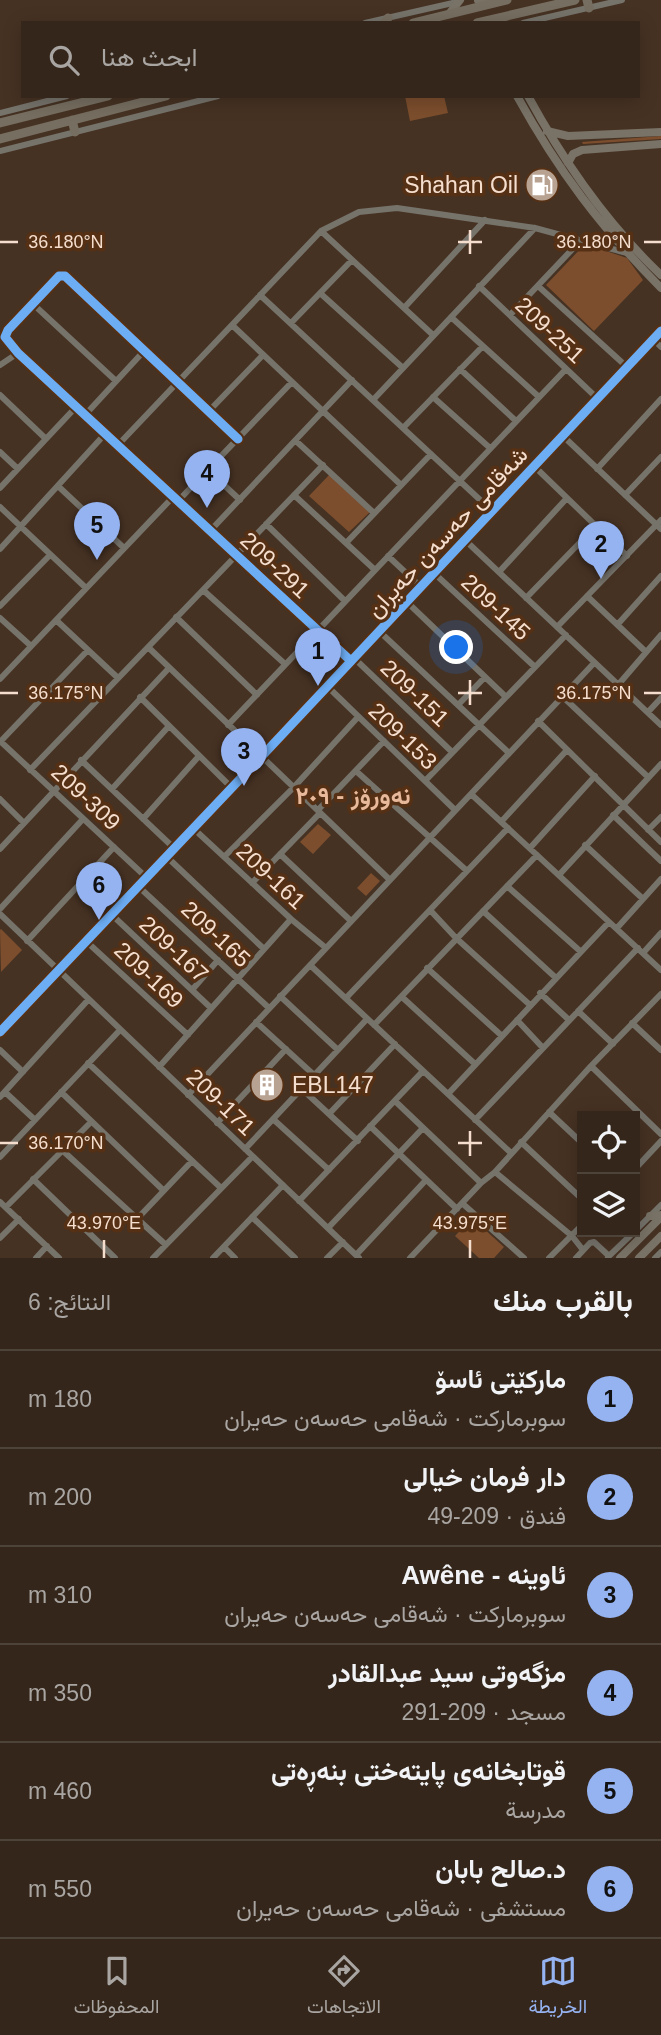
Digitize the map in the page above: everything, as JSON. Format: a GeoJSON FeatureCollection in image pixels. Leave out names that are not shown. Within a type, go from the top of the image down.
{"type":"FeatureCollection","features":[{"type":"Feature","properties":{"kind":"highway"},"geometry":{"type":"LineString","coordinates":[[421,21],[507,0]]}},
{"type":"Feature","properties":{"kind":"highway"},"geometry":{"type":"LineString","coordinates":[[507,19],[575,0]]}},
{"type":"Feature","properties":{"kind":"highway"},"geometry":{"type":"LineString","coordinates":[[0,123],[100,98]]}},
{"type":"Feature","properties":{"kind":"highway"},"geometry":{"type":"LineString","coordinates":[[0,139],[158,98]]}},
{"type":"Feature","properties":{"kind":"highway"},"geometry":{"type":"LineString","coordinates":[[72,120],[75,132]]}},
{"type":"Feature","properties":{"kind":"main road"},"geometry":{"type":"LineString","coordinates":[[448,14],[461,0]]}},
{"type":"Feature","properties":{"kind":"main road"},"geometry":{"type":"LineString","coordinates":[[478,0],[495,3]]}},
{"type":"Feature","properties":{"kind":"main road"},"geometry":{"type":"LineString","coordinates":[[518,98],[546,147],[581,199],[661,288]]}},
{"type":"Feature","properties":{"kind":"main road"},"geometry":{"type":"LineString","coordinates":[[529,98],[547,131],[597,205],[661,275]]}},
{"type":"Feature","properties":{"kind":"main road"},"geometry":{"type":"LineString","coordinates":[[547,131],[580,136],[661,132]]}},
{"type":"Feature","properties":{"kind":"main road"},"geometry":{"type":"LineString","coordinates":[[580,136],[573,144],[582,150]]}},
{"type":"Feature","properties":{"kind":"main road"},"geometry":{"type":"LineString","coordinates":[[568,163],[573,154],[582,150],[661,144]]}},
{"type":"Feature","properties":{"kind":"main road"},"geometry":{"type":"LineString","coordinates":[[650,1216],[661,1216]]}},
{"type":"Feature","properties":{"kind":"main road"},"geometry":{"type":"LineString","coordinates":[[620,1258],[661,1216]]}},
{"type":"Feature","properties":{"kind":"main road"},"geometry":{"type":"LineString","coordinates":[[639,1258],[660,1238]]}},
{"type":"Feature","properties":{"kind":"street"},"geometry":{"type":"LineString","coordinates":[[386,20],[461,0]]}},
{"type":"Feature","properties":{"kind":"street"},"geometry":{"type":"LineString","coordinates":[[530,21],[588,4],[622,0]]}},
{"type":"Feature","properties":{"kind":"street"},"geometry":{"type":"LineString","coordinates":[[0,114],[60,98]]}},
{"type":"Feature","properties":{"kind":"street"},"geometry":{"type":"LineString","coordinates":[[0,151],[210,98]]}},
{"type":"Feature","properties":{"kind":"street"},"geometry":{"type":"LineString","coordinates":[[118,445],[321,231],[359,212],[387,208],[485,220],[535,228],[627,253]]}},
{"type":"Feature","properties":{"kind":"street"},"geometry":{"type":"LineString","coordinates":[[404,308],[485,220]]}},
{"type":"Feature","properties":{"kind":"street"},"geometry":{"type":"LineString","coordinates":[[373,400],[535,228]]}},
{"type":"Feature","properties":{"kind":"street"},"geometry":{"type":"LineString","coordinates":[[321,231],[433,335]]}},
{"type":"Feature","properties":{"kind":"street"},"geometry":{"type":"LineString","coordinates":[[510,316],[581,240]]}},
{"type":"Feature","properties":{"kind":"street"},"geometry":{"type":"LineString","coordinates":[[290,323],[352,260]]}},
{"type":"Feature","properties":{"kind":"street"},"geometry":{"type":"LineString","coordinates":[[0,365],[18,353],[5,337],[8,330],[59,276],[65,276],[238,439]]}},
{"type":"Feature","properties":{"kind":"street","name":"209-251"},"geometry":{"type":"LineString","coordinates":[[479,286],[598,399]]}},
{"type":"Feature","properties":{"kind":"street"},"geometry":{"type":"LineString","coordinates":[[538,286],[627,367]]}},
{"type":"Feature","properties":{"kind":"street"},"geometry":{"type":"LineString","coordinates":[[320,293],[403,368]]}},
{"type":"Feature","properties":{"kind":"street"},"geometry":{"type":"LineString","coordinates":[[260,295],[492,511]]}},
{"type":"Feature","properties":{"kind":"street"},"geometry":{"type":"LineString","coordinates":[[33,304],[116,382]]}},
{"type":"Feature","properties":{"kind":"street"},"geometry":{"type":"LineString","coordinates":[[451,317],[539,397]]}},
{"type":"Feature","properties":{"kind":"street"},"geometry":{"type":"LineString","coordinates":[[232,325],[401,485]]}},
{"type":"Feature","properties":{"kind":"street","name":"شەقامی حەسەن حەیران"},"geometry":{"type":"LineString","coordinates":[[0,1032],[466,541],[661,331]]}},
{"type":"Feature","properties":{"kind":"street"},"geometry":{"type":"LineString","coordinates":[[653,339],[661,347]]}},
{"type":"Feature","properties":{"kind":"street"},"geometry":{"type":"LineString","coordinates":[[403,428],[483,346]]}},
{"type":"Feature","properties":{"kind":"street"},"geometry":{"type":"LineString","coordinates":[[85,415],[144,351]]}},
{"type":"Feature","properties":{"kind":"street","name":"209-291"},"geometry":{"type":"LineString","coordinates":[[18,353],[353,660]]}},
{"type":"Feature","properties":{"kind":"street"},"geometry":{"type":"LineString","coordinates":[[208,412],[263,355]]}},
{"type":"Feature","properties":{"kind":"street"},"geometry":{"type":"LineString","coordinates":[[460,369],[516,421]]}},
{"type":"Feature","properties":{"kind":"street"},"geometry":{"type":"LineString","coordinates":[[228,725],[566,369]]}},
{"type":"Feature","properties":{"kind":"street"},"geometry":{"type":"LineString","coordinates":[[210,531],[352,380]]}},
{"type":"Feature","properties":{"kind":"street"},"geometry":{"type":"LineString","coordinates":[[0,679],[124,548],[208,470],[292,382]]}},
{"type":"Feature","properties":{"kind":"street"},"geometry":{"type":"LineString","coordinates":[[0,395],[46,439]]}},
{"type":"Feature","properties":{"kind":"street"},"geometry":{"type":"LineString","coordinates":[[433,397],[490,448]]}},
{"type":"Feature","properties":{"kind":"street"},"geometry":{"type":"LineString","coordinates":[[597,469],[661,399]]}},
{"type":"Feature","properties":{"kind":"street"},"geometry":{"type":"LineString","coordinates":[[0,488],[76,407]]}},
{"type":"Feature","properties":{"kind":"street"},"geometry":{"type":"LineString","coordinates":[[0,549],[105,434]]}},
{"type":"Feature","properties":{"kind":"street"},"geometry":{"type":"LineString","coordinates":[[557,627],[659,525],[563,436]]}},
{"type":"Feature","properties":{"kind":"street"},"geometry":{"type":"LineString","coordinates":[[296,441],[374,513]]}},
{"type":"Feature","properties":{"kind":"street"},"geometry":{"type":"LineString","coordinates":[[0,452],[18,469]]}},
{"type":"Feature","properties":{"kind":"street"},"geometry":{"type":"LineString","coordinates":[[346,543],[431,454]]}},
{"type":"Feature","properties":{"kind":"street"},"geometry":{"type":"LineString","coordinates":[[625,495],[661,457]]}},
{"type":"Feature","properties":{"kind":"street"},"geometry":{"type":"LineString","coordinates":[[30,769],[323,466]]}},
{"type":"Feature","properties":{"kind":"street"},"geometry":{"type":"LineString","coordinates":[[534,466],[627,555]]}},
{"type":"Feature","properties":{"kind":"street"},"geometry":{"type":"LineString","coordinates":[[208,470],[240,500]]}},
{"type":"Feature","properties":{"kind":"street"},"geometry":{"type":"LineString","coordinates":[[58,486],[124,548]]}},
{"type":"Feature","properties":{"kind":"street"},"geometry":{"type":"LineString","coordinates":[[294,495],[375,570]]}},
{"type":"Feature","properties":{"kind":"street"},"geometry":{"type":"LineString","coordinates":[[499,572],[567,498]]}},
{"type":"Feature","properties":{"kind":"street"},"geometry":{"type":"LineString","coordinates":[[0,507],[86,588]]}},
{"type":"Feature","properties":{"kind":"street"},"geometry":{"type":"LineString","coordinates":[[266,524],[345,601]]}},
{"type":"Feature","properties":{"kind":"street"},"geometry":{"type":"LineString","coordinates":[[526,598],[596,526]]}},
{"type":"Feature","properties":{"kind":"street"},"geometry":{"type":"LineString","coordinates":[[466,541],[661,725]]}},
{"type":"Feature","properties":{"kind":"street"},"geometry":{"type":"LineString","coordinates":[[0,607],[50,555]]}},
{"type":"Feature","properties":{"kind":"street"},"geometry":{"type":"LineString","coordinates":[[388,556],[421,587]]}},
{"type":"Feature","properties":{"kind":"street","name":"209-145"},"geometry":{"type":"LineString","coordinates":[[434,573],[535,667]]}},
{"type":"Feature","properties":{"kind":"street"},"geometry":{"type":"LineString","coordinates":[[618,624],[661,576]]}},
{"type":"Feature","properties":{"kind":"street"},"geometry":{"type":"LineString","coordinates":[[203,590],[285,664]]}},
{"type":"Feature","properties":{"kind":"street"},"geometry":{"type":"LineString","coordinates":[[587,596],[646,652]]}},
{"type":"Feature","properties":{"kind":"street"},"geometry":{"type":"LineString","coordinates":[[407,602],[506,697]]}},
{"type":"Feature","properties":{"kind":"street"},"geometry":{"type":"LineString","coordinates":[[177,617],[257,695]]}},
{"type":"Feature","properties":{"kind":"street"},"geometry":{"type":"LineString","coordinates":[[0,618],[31,646]]}},
{"type":"Feature","properties":{"kind":"street"},"geometry":{"type":"LineString","coordinates":[[56,620],[118,678]]}},
{"type":"Feature","properties":{"kind":"street"},"geometry":{"type":"LineString","coordinates":[[380,632],[509,753]]}},
{"type":"Feature","properties":{"kind":"street"},"geometry":{"type":"LineString","coordinates":[[425,781],[566,635]]}},
{"type":"Feature","properties":{"kind":"street"},"geometry":{"type":"LineString","coordinates":[[618,685],[661,635]]}},
{"type":"Feature","properties":{"kind":"street"},"geometry":{"type":"LineString","coordinates":[[148,648],[390,880]]}},
{"type":"Feature","properties":{"kind":"street"},"geometry":{"type":"LineString","coordinates":[[0,741],[88,650]]}},
{"type":"Feature","properties":{"kind":"street","name":"209-151"},"geometry":{"type":"LineString","coordinates":[[353,660],[453,752]]}},
{"type":"Feature","properties":{"kind":"street"},"geometry":{"type":"LineString","coordinates":[[188,1095],[594,663]]}},
{"type":"Feature","properties":{"kind":"street"},"geometry":{"type":"LineString","coordinates":[[0,849],[169,668]]}},
{"type":"Feature","properties":{"kind":"street"},"geometry":{"type":"LineString","coordinates":[[458,705],[485,677]]}},
{"type":"Feature","properties":{"kind":"street","name":"209-153"},"geometry":{"type":"LineString","coordinates":[[328,687],[455,810]]}},
{"type":"Feature","properties":{"kind":"street"},"geometry":{"type":"LineString","coordinates":[[562,696],[649,777]]}},
{"type":"Feature","properties":{"kind":"street"},"geometry":{"type":"LineString","coordinates":[[140,697],[232,788]]}},
{"type":"Feature","properties":{"kind":"street"},"geometry":{"type":"LineString","coordinates":[[648,712],[661,698]]}},
{"type":"Feature","properties":{"kind":"street"},"geometry":{"type":"LineString","coordinates":[[224,857],[294,787],[358,717]]}},
{"type":"Feature","properties":{"kind":"street"},"geometry":{"type":"LineString","coordinates":[[538,721],[661,842]]}},
{"type":"Feature","properties":{"kind":"street"},"geometry":{"type":"LineString","coordinates":[[112,789],[169,726]]}},
{"type":"Feature","properties":{"kind":"street","name":"209-309"},"geometry":{"type":"LineString","coordinates":[[0,741],[147,878]]}},
{"type":"Feature","properties":{"kind":"street"},"geometry":{"type":"LineString","coordinates":[[252,883],[384,741]]}},
{"type":"Feature","properties":{"kind":"street"},"geometry":{"type":"LineString","coordinates":[[501,822],[567,750]]}},
{"type":"Feature","properties":{"kind":"street"},"geometry":{"type":"LineString","coordinates":[[142,819],[199,756]]}},
{"type":"Feature","properties":{"kind":"street"},"geometry":{"type":"LineString","coordinates":[[81,760],[175,849]]}},
{"type":"Feature","properties":{"kind":"street"},"geometry":{"type":"LineString","coordinates":[[559,875],[661,764]]}},
{"type":"Feature","properties":{"kind":"street"},"geometry":{"type":"LineString","coordinates":[[356,771],[466,870]]}},
{"type":"Feature","properties":{"kind":"street"},"geometry":{"type":"LineString","coordinates":[[530,848],[594,776]]}},
{"type":"Feature","properties":{"kind":"street"},"geometry":{"type":"LineString","coordinates":[[471,794],[661,970]]}},
{"type":"Feature","properties":{"kind":"street"},"geometry":{"type":"LineString","coordinates":[[0,799],[24,823]]}},
{"type":"Feature","properties":{"kind":"street"},"geometry":{"type":"LineString","coordinates":[[613,816],[661,861]]}},
{"type":"Feature","properties":{"kind":"street"},"geometry":{"type":"LineString","coordinates":[[649,830],[661,817]]}},
{"type":"Feature","properties":{"kind":"street"},"geometry":{"type":"LineString","coordinates":[[0,911],[83,819]]}},
{"type":"Feature","properties":{"kind":"street"},"geometry":{"type":"LineString","coordinates":[[346,998],[508,828]]}},
{"type":"Feature","properties":{"kind":"street","name":"209-161"},"geometry":{"type":"LineString","coordinates":[[194,829],[326,948]]}},
{"type":"Feature","properties":{"kind":"street"},"geometry":{"type":"LineString","coordinates":[[585,845],[643,898]]}},
{"type":"Feature","properties":{"kind":"street"},"geometry":{"type":"LineString","coordinates":[[27,941],[114,847]]}},
{"type":"Feature","properties":{"kind":"street"},"geometry":{"type":"LineString","coordinates":[[280,854],[351,921]]}},
{"type":"Feature","properties":{"kind":"street"},"geometry":{"type":"LineString","coordinates":[[374,1025],[537,855]]}},
{"type":"Feature","properties":{"kind":"street"},"geometry":{"type":"LineString","coordinates":[[167,857],[264,949]]}},
{"type":"Feature","properties":{"kind":"street"},"geometry":{"type":"LineString","coordinates":[[617,928],[661,879]]}},
{"type":"Feature","properties":{"kind":"street"},"geometry":{"type":"LineString","coordinates":[[507,886],[580,951]]}},
{"type":"Feature","properties":{"kind":"street","name":"209-165"},"geometry":{"type":"LineString","coordinates":[[139,887],[270,1007]]}},
{"type":"Feature","properties":{"kind":"street"},"geometry":{"type":"LineString","coordinates":[[429,910],[530,1005]]}},
{"type":"Feature","properties":{"kind":"street","name":"209-171"},"geometry":{"type":"LineString","coordinates":[[0,911],[59,972],[357,1256]]}},
{"type":"Feature","properties":{"kind":"street"},"geometry":{"type":"LineString","coordinates":[[483,911],[556,978]]}},
{"type":"Feature","properties":{"kind":"street","name":"209-167"},"geometry":{"type":"LineString","coordinates":[[113,915],[211,1008]]}},
{"type":"Feature","properties":{"kind":"street"},"geometry":{"type":"LineString","coordinates":[[159,1067],[291,919]]}},
{"type":"Feature","properties":{"kind":"street"},"geometry":{"type":"LineString","coordinates":[[448,1094],[609,922]]}},
{"type":"Feature","properties":{"kind":"street"},"geometry":{"type":"LineString","coordinates":[[475,1119],[578,1011],[661,933]]}},
{"type":"Feature","properties":{"kind":"street","name":"209-169"},"geometry":{"type":"LineString","coordinates":[[87,942],[188,1035]]}},
{"type":"Feature","properties":{"kind":"street"},"geometry":{"type":"LineString","coordinates":[[192,990],[218,960]]}},
{"type":"Feature","properties":{"kind":"street"},"geometry":{"type":"LineString","coordinates":[[310,965],[510,1152]]}},
{"type":"Feature","properties":{"kind":"street"},"geometry":{"type":"LineString","coordinates":[[427,968],[502,1036]]}},
{"type":"Feature","properties":{"kind":"street"},"geometry":{"type":"LineString","coordinates":[[540,993],[569,1020]]}},
{"type":"Feature","properties":{"kind":"street"},"geometry":{"type":"LineString","coordinates":[[410,1258],[481,1183],[495,1172],[510,1152],[661,994]]}},
{"type":"Feature","properties":{"kind":"street"},"geometry":{"type":"LineString","coordinates":[[280,996],[338,1050]]}},
{"type":"Feature","properties":{"kind":"street"},"geometry":{"type":"LineString","coordinates":[[402,997],[475,1064]]}},
{"type":"Feature","properties":{"kind":"street"},"geometry":{"type":"LineString","coordinates":[[35,1120],[3,1094],[88,1000]]}},
{"type":"Feature","properties":{"kind":"street"},"geometry":{"type":"LineString","coordinates":[[578,1011],[613,1044]]}},
{"type":"Feature","properties":{"kind":"street"},"geometry":{"type":"LineString","coordinates":[[245,1149],[367,1019]]}},
{"type":"Feature","properties":{"kind":"street"},"geometry":{"type":"LineString","coordinates":[[517,1020],[544,1048]]}},
{"type":"Feature","properties":{"kind":"street"},"geometry":{"type":"LineString","coordinates":[[256,1022],[314,1075]]}},
{"type":"Feature","properties":{"kind":"street"},"geometry":{"type":"LineString","coordinates":[[632,1023],[661,1050]]}},
{"type":"Feature","properties":{"kind":"street"},"geometry":{"type":"LineString","coordinates":[[0,1157],[120,1030]]}},
{"type":"Feature","properties":{"kind":"street"},"geometry":{"type":"LineString","coordinates":[[330,1114],[396,1044]]}},
{"type":"Feature","properties":{"kind":"street"},"geometry":{"type":"LineString","coordinates":[[217,1123],[286,1049]]}},
{"type":"Feature","properties":{"kind":"street"},"geometry":{"type":"LineString","coordinates":[[0,1050],[23,1072]]}},
{"type":"Feature","properties":{"kind":"street"},"geometry":{"type":"LineString","coordinates":[[88,1063],[221,1188]]}},
{"type":"Feature","properties":{"kind":"street"},"geometry":{"type":"LineString","coordinates":[[591,1066],[660,1130]]}},
{"type":"Feature","properties":{"kind":"street"},"geometry":{"type":"LineString","coordinates":[[299,1201],[423,1071]]}},
{"type":"Feature","properties":{"kind":"street"},"geometry":{"type":"LineString","coordinates":[[302,1089],[358,1140]]}},
{"type":"Feature","properties":{"kind":"street"},"geometry":{"type":"LineString","coordinates":[[61,1092],[163,1190]]}},
{"type":"Feature","properties":{"kind":"street"},"geometry":{"type":"LineString","coordinates":[[395,1101],[481,1183]]}},
{"type":"Feature","properties":{"kind":"street"},"geometry":{"type":"LineString","coordinates":[[549,1112],[577,1138]]}},
{"type":"Feature","properties":{"kind":"street"},"geometry":{"type":"LineString","coordinates":[[273,1119],[329,1170]]}},
{"type":"Feature","properties":{"kind":"street"},"geometry":{"type":"LineString","coordinates":[[59,1258],[3,1204],[33,1180],[91,1122]]}},
{"type":"Feature","properties":{"kind":"street"},"geometry":{"type":"LineString","coordinates":[[370,1126],[426,1180],[524,1258]]}},
{"type":"Feature","properties":{"kind":"street"},"geometry":{"type":"LineString","coordinates":[[328,1228],[423,1128]]}},
{"type":"Feature","properties":{"kind":"street"},"geometry":{"type":"LineString","coordinates":[[640,1163],[661,1141]]}},
{"type":"Feature","properties":{"kind":"street"},"geometry":{"type":"LineString","coordinates":[[521,1142],[577,1194]]}},
{"type":"Feature","properties":{"kind":"street"},"geometry":{"type":"LineString","coordinates":[[62,1150],[166,1245]]}},
{"type":"Feature","properties":{"kind":"street"},"geometry":{"type":"LineString","coordinates":[[153,1258],[252,1157]]}},
{"type":"Feature","properties":{"kind":"street"},"geometry":{"type":"LineString","coordinates":[[137,1219],[192,1161]]}},
{"type":"Feature","properties":{"kind":"street"},"geometry":{"type":"LineString","coordinates":[[495,1172],[572,1236],[583,1250]]}},
{"type":"Feature","properties":{"kind":"street"},"geometry":{"type":"LineString","coordinates":[[33,1180],[115,1258]]}},
{"type":"Feature","properties":{"kind":"street"},"geometry":{"type":"LineString","coordinates":[[357,1256],[426,1180]]}},
{"type":"Feature","properties":{"kind":"street"},"geometry":{"type":"LineString","coordinates":[[213,1258],[283,1185]]}},
{"type":"Feature","properties":{"kind":"street"},"geometry":{"type":"LineString","coordinates":[[640,1226],[661,1205]]}},
{"type":"Feature","properties":{"kind":"street"},"geometry":{"type":"LineString","coordinates":[[252,1217],[295,1258]]}},
{"type":"Feature","properties":{"kind":"street"},"geometry":{"type":"LineString","coordinates":[[0,1238],[19,1219]]}},
{"type":"Feature","properties":{"kind":"street"},"geometry":{"type":"LineString","coordinates":[[549,1258],[577,1230]]}},
{"type":"Feature","properties":{"kind":"street"},"geometry":{"type":"LineString","coordinates":[[576,1258],[594,1242],[608,1257],[629,1237]]}},
{"type":"Feature","properties":{"kind":"street"},"geometry":{"type":"LineString","coordinates":[[327,1258],[343,1242]]}},
{"type":"Feature","properties":{"kind":"street"},"geometry":{"type":"LineString","coordinates":[[36,1258],[47,1247]]}},
{"type":"Feature","properties":{"kind":"street"},"geometry":{"type":"LineString","coordinates":[[224,1247],[235,1258]]}},
{"type":"Feature","properties":{"kind":"street"},"geometry":{"type":"LineString","coordinates":[[655,1258],[661,1252]]}},
{"type":"Feature","properties":{"kind":"shaded area"},"geometry":{"type":"Polygon","coordinates":[[[405,98],[444,98],[448,113],[410,121],[405,98]]]}},
{"type":"Feature","properties":{"kind":"shaded area"},"geometry":{"type":"Polygon","coordinates":[[[661,136],[661,139],[582,142],[661,136]]]}},
{"type":"Feature","properties":{"kind":"shaded area"},"geometry":{"type":"Polygon","coordinates":[[[585,244],[627,258],[643,280],[594,331],[546,285],[585,244]]]}},
{"type":"Feature","properties":{"kind":"shaded area"},"geometry":{"type":"Polygon","coordinates":[[[330,474],[370,512],[349,532],[309,496],[330,474]]]}},
{"type":"Feature","properties":{"kind":"shaded area"},"geometry":{"type":"Polygon","coordinates":[[[318,824],[331,835],[313,854],[300,842],[318,824]]]}},
{"type":"Feature","properties":{"kind":"shaded area"},"geometry":{"type":"Polygon","coordinates":[[[371,873],[380,881],[366,896],[357,888],[371,873]]]}},
{"type":"Feature","properties":{"kind":"shaded area"},"geometry":{"type":"Polygon","coordinates":[[[0,930],[22,950],[1,972],[0,930]]]}},
{"type":"Feature","properties":{"kind":"shaded area"},"geometry":{"type":"Polygon","coordinates":[[[472,1218],[504,1247],[494,1258],[479,1258],[455,1236],[472,1218]]]}},
{"type":"Feature","properties":{"kind":"cycle path"},"geometry":{"type":"LineString","coordinates":[[238,439],[65,276],[59,276],[8,330],[5,337],[18,353],[351,661]]}},
{"type":"Feature","properties":{"kind":"cycle path"},"geometry":{"type":"LineString","coordinates":[[0,1032],[661,331]]}},
{"type":"Feature","properties":{"kind":"place","name":"Shahan Oil"},"geometry":{"type":"Point","coordinates":[542,185]}},
{"type":"Feature","properties":{"kind":"place","name":"مزگەوتی سید عبدالقادر"},"geometry":{"type":"Point","coordinates":[207,508]}},
{"type":"Feature","properties":{"kind":"place","name":"قوتابخانەی پایتەختی بنەڕەتی"},"geometry":{"type":"Point","coordinates":[97,560]}},
{"type":"Feature","properties":{"kind":"place","name":"دار فرمان خیالی"},"geometry":{"type":"Point","coordinates":[601,579]}},
{"type":"Feature","properties":{"kind":"place","name":"مارکێتی ئاسۆ"},"geometry":{"type":"Point","coordinates":[318,686]}},
{"type":"Feature","properties":{"kind":"place","name":"ئاوینە - Awêne"},"geometry":{"type":"Point","coordinates":[244,786]}},
{"type":"Feature","properties":{"kind":"place","name":"د.صالح بابان"},"geometry":{"type":"Point","coordinates":[99,920]}},
{"type":"Feature","properties":{"kind":"place","name":"EBL147"},"geometry":{"type":"Point","coordinates":[267,1085]}},
{"type":"Feature","properties":{"kind":"district","name":"نەورۆز - ٢٠٩"},"geometry":{"type":"Point","coordinates":[353,796]}}]}
